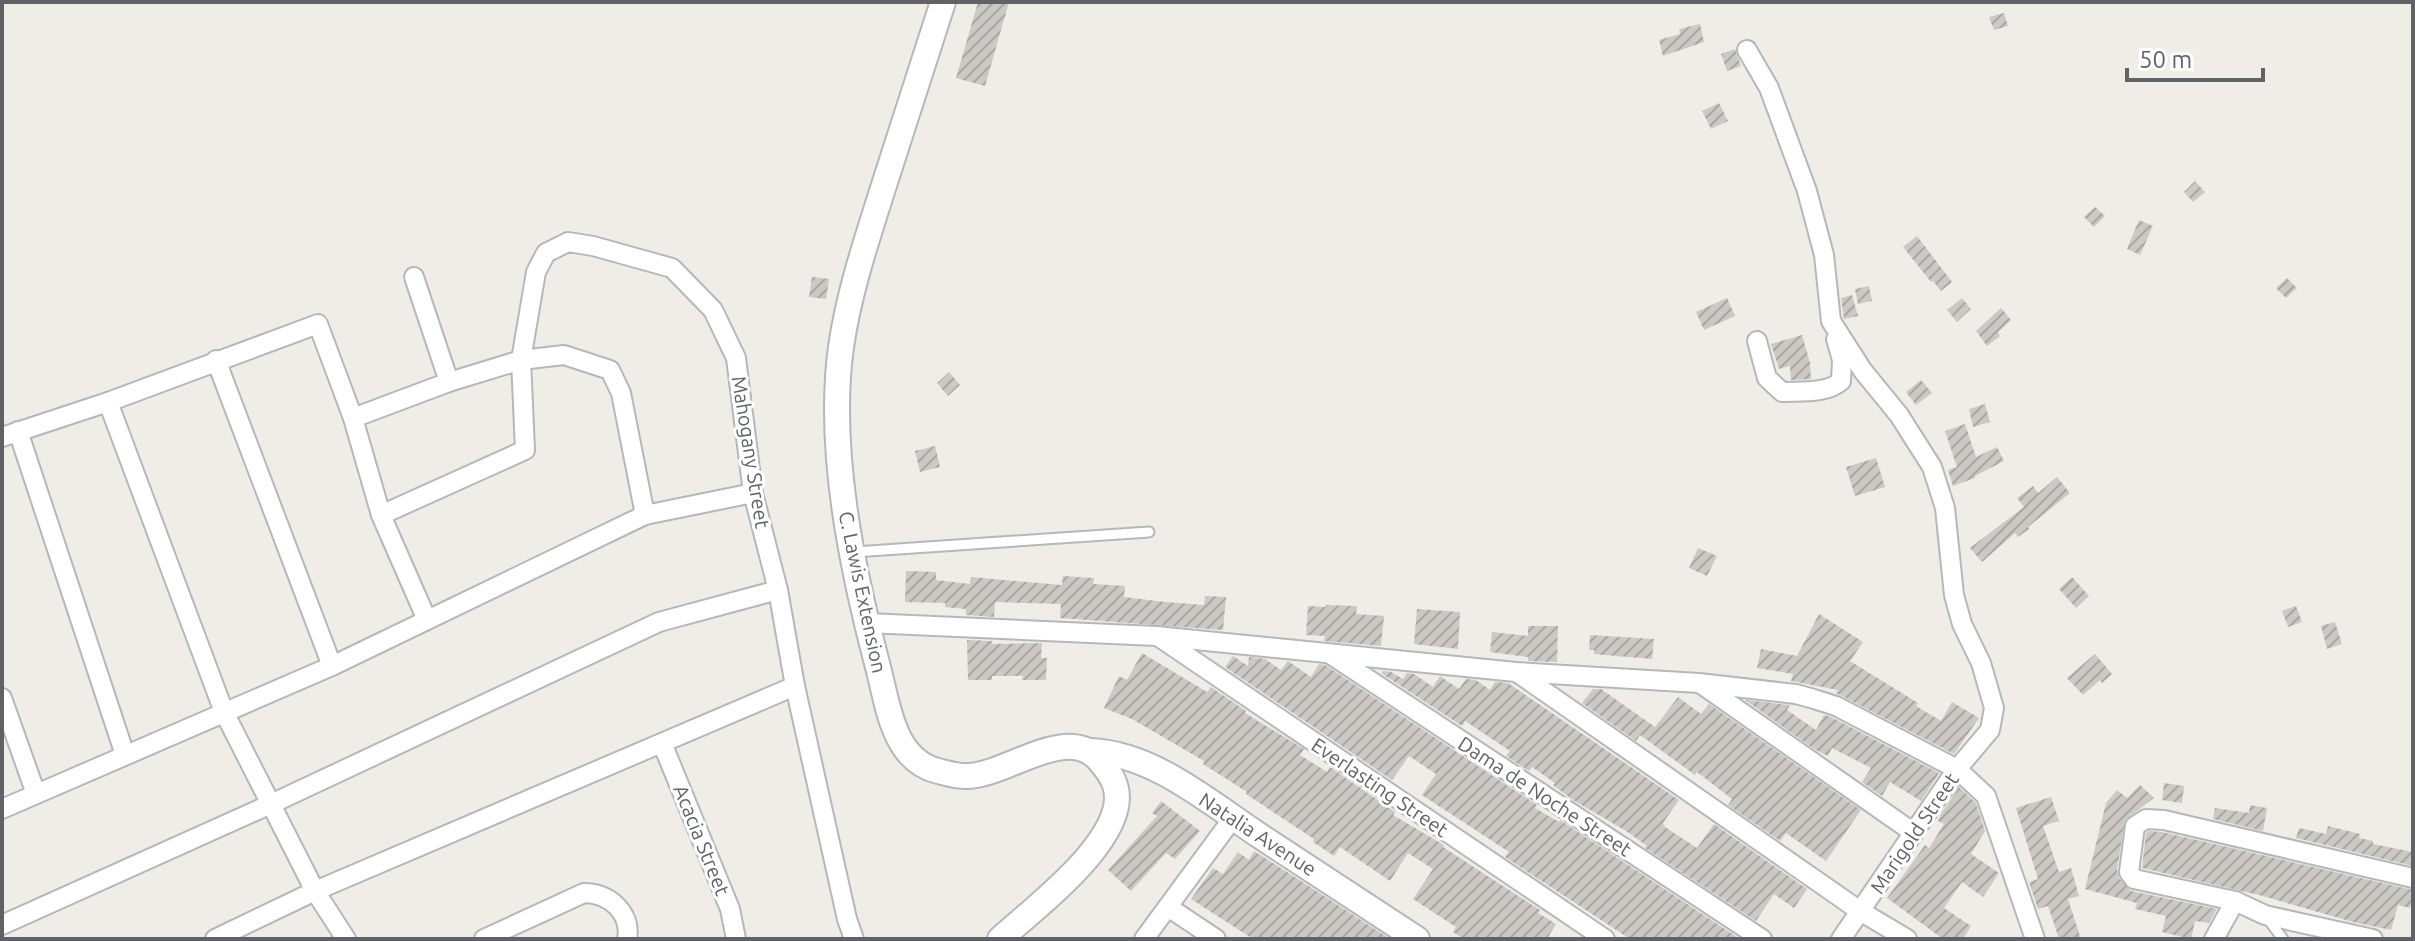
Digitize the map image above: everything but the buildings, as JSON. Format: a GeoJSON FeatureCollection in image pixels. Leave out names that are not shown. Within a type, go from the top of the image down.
{"type":"FeatureCollection","features":[{"type":"Feature","properties":{"kind":"street","name":"C. Lawis Extension"},"geometry":{"type":"LineString","coordinates":[[943,2],[864,249],[841,347],[837,413],[841,479],[867,623],[898,736],[907,753],[922,767],[968,776],[1050,750],[1074,746],[1091,751]]}},
{"type":"Feature","properties":{"kind":"street"},"geometry":{"type":"LineString","coordinates":[[1747,50],[1769,88],[1807,191],[1824,255],[1831,321],[1842,360],[1841,381],[1834,387],[1782,392],[1767,378],[1757,341]]}},
{"type":"Feature","properties":{"kind":"street","name":"Mahogany Street"},"geometry":{"type":"LineString","coordinates":[[521,360],[536,272],[546,253],[568,242],[672,268],[713,310],[736,358],[753,493],[778,590],[795,686],[854,939]]}},
{"type":"Feature","properties":{"kind":"street"},"geometry":{"type":"LineString","coordinates":[[414,277],[449,382]]}},
{"type":"Feature","properties":{"kind":"street","name":"Marigold Street"},"geometry":{"type":"LineString","coordinates":[[1831,321],[1863,371],[1899,415],[1932,467],[1945,508],[1954,595],[1962,624],[1981,663],[1994,708],[1990,730],[1957,769],[1841,939]]}},
{"type":"Feature","properties":{"kind":"street"},"geometry":{"type":"LineString","coordinates":[[125,755],[10,434],[108,402],[318,324],[353,418],[381,515],[427,620]]}},
{"type":"Feature","properties":{"kind":"street"},"geometry":{"type":"LineString","coordinates":[[353,418],[449,382],[521,360],[564,355],[610,370],[621,393],[645,515]]}},
{"type":"Feature","properties":{"kind":"street"},"geometry":{"type":"LineString","coordinates":[[216,360],[332,666]]}},
{"type":"Feature","properties":{"kind":"street"},"geometry":{"type":"LineString","coordinates":[[381,515],[525,450],[521,360]]}},
{"type":"Feature","properties":{"kind":"street"},"geometry":{"type":"LineString","coordinates":[[108,402],[224,712],[315,891],[346,939]]}},
{"type":"Feature","properties":{"kind":"street"},"geometry":{"type":"LineString","coordinates":[[2,809],[332,666],[645,515],[753,493]]}},
{"type":"Feature","properties":{"kind":"street"},"geometry":{"type":"LineString","coordinates":[[2,925],[271,804],[659,622],[778,590]]}},
{"type":"Feature","properties":{"kind":"street"},"geometry":{"type":"LineString","coordinates":[[867,623],[1156,636],[1516,672],[1699,683],[1796,694],[1836,706],[1957,769],[1986,796],[2035,939]]}},
{"type":"Feature","properties":{"kind":"street","name":"Everlasting Street"},"geometry":{"type":"LineString","coordinates":[[1156,636],[1605,939]]}},
{"type":"Feature","properties":{"kind":"street","name":"Dama de Noche Street"},"geometry":{"type":"LineString","coordinates":[[1328,653],[1762,939]]}},
{"type":"Feature","properties":{"kind":"street"},"geometry":{"type":"LineString","coordinates":[[1516,672],[1860,911],[1907,939]]}},
{"type":"Feature","properties":{"kind":"street"},"geometry":{"type":"LineString","coordinates":[[1699,683],[1914,833]]}},
{"type":"Feature","properties":{"kind":"street"},"geometry":{"type":"LineString","coordinates":[[215,939],[315,891],[795,686]]}},
{"type":"Feature","properties":{"kind":"street"},"geometry":{"type":"LineString","coordinates":[[2,699],[36,794]]}},
{"type":"Feature","properties":{"kind":"street","name":"Acacia Street"},"geometry":{"type":"LineString","coordinates":[[662,743],[730,909],[736,939]]}},
{"type":"Feature","properties":{"kind":"street"},"geometry":{"type":"LineString","coordinates":[[1000,939],[1085,861],[1110,829],[1117,812],[1118,796],[1107,770],[1091,751]]}},
{"type":"Feature","properties":{"kind":"street","name":"Natalia Avenue"},"geometry":{"type":"LineString","coordinates":[[1091,751],[1114,752],[1134,759],[1179,782],[1417,939]]}},
{"type":"Feature","properties":{"kind":"street"},"geometry":{"type":"LineString","coordinates":[[1144,939],[1233,818]]}},
{"type":"Feature","properties":{"kind":"street"},"geometry":{"type":"LineString","coordinates":[[2373,939],[2265,915],[2235,901],[2134,879],[2129,872],[2135,826],[2146,819],[2164,820],[2413,878]]}},
{"type":"Feature","properties":{"kind":"street"},"geometry":{"type":"LineString","coordinates":[[484,939],[584,893],[598,893],[612,901],[627,919],[627,939]]}},
{"type":"Feature","properties":{"kind":"street"},"geometry":{"type":"LineString","coordinates":[[2214,939],[2235,901]]}},
{"type":"Feature","properties":{"kind":"street"},"geometry":{"type":"LineString","coordinates":[[1168,907],[1216,939]]}},
{"type":"Feature","properties":{"kind":"lane"},"geometry":{"type":"LineString","coordinates":[[854,552],[1149,532]]}},
{"type":"Feature","properties":{"kind":"lane"},"geometry":{"type":"LineString","coordinates":[[2265,915],[2283,939]]}}]}
